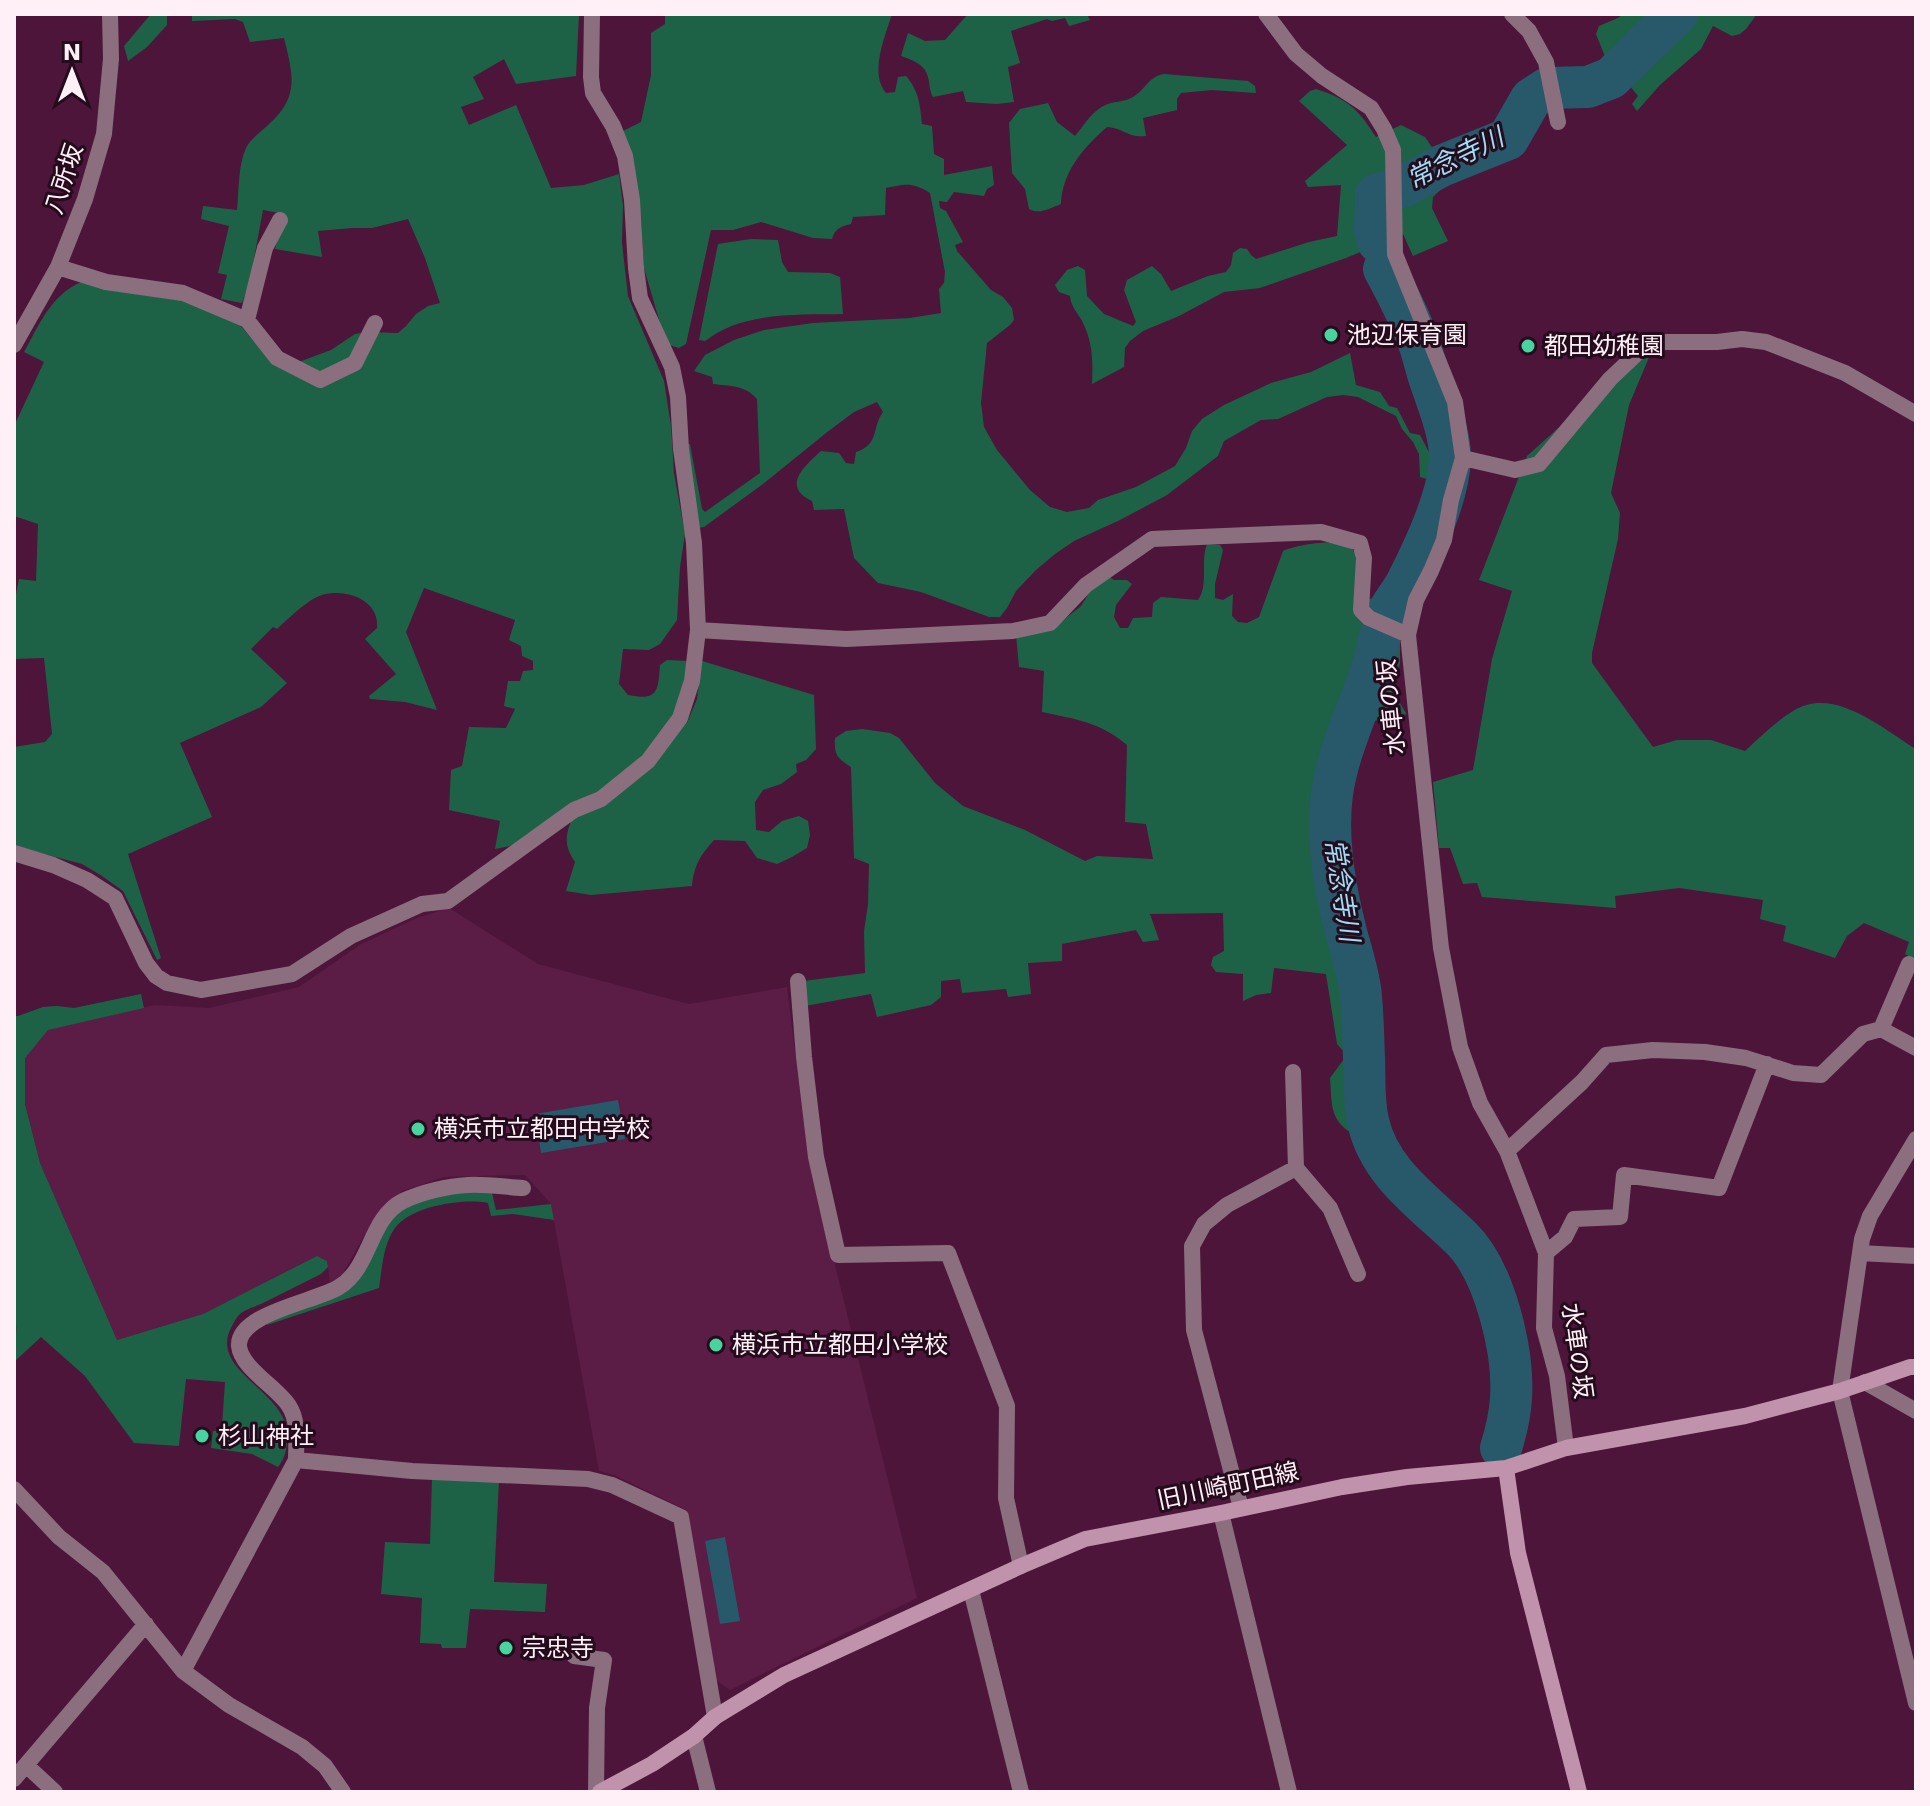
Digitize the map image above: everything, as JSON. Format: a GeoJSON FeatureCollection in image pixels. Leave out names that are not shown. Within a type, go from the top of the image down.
{"type":"FeatureCollection","features":[{"type":"Feature","properties":{"kind":"main road","name":"旧川崎町田線"},"geometry":{"type":"LineString","coordinates":[[598,1792],[652,1764],[694,1736],[715,1717],[784,1675],[1085,1539],[1342,1487],[1407,1477],[1506,1468],[1566,1448],[1745,1416],[1916,1367]]}},
{"type":"Feature","properties":{"kind":"main road"},"geometry":{"type":"LineString","coordinates":[[1506,1468],[1518,1553],[1579,1792]]}},
{"type":"Feature","properties":{"kind":"street","name":"八所坂"},"geometry":{"type":"LineString","coordinates":[[14,345],[58,267],[85,199],[104,134],[111,59],[110,14]]}},
{"type":"Feature","properties":{"kind":"street"},"geometry":{"type":"LineString","coordinates":[[14,853],[87,880],[115,898],[146,963],[156,976],[167,983],[201,990],[292,974],[351,936],[422,904],[448,901],[574,810],[601,799],[648,761],[680,718],[692,681],[698,630],[694,543],[681,449],[678,397],[672,367],[640,298],[625,156],[613,126],[593,93],[592,14]]}},
{"type":"Feature","properties":{"kind":"street","name":"水車の坂"},"geometry":{"type":"LineString","coordinates":[[1266,14],[1296,54],[1322,76],[1371,108],[1384,129],[1393,150],[1395,254],[1455,402],[1463,458],[1444,540],[1416,600],[1408,635],[1441,948],[1460,1047],[1480,1103],[1507,1151],[1546,1253],[1544,1328],[1557,1376],[1566,1448]]}},
{"type":"Feature","properties":{"kind":"street"},"geometry":{"type":"LineString","coordinates":[[1512,14],[1529,31],[1546,62],[1558,122]]}},
{"type":"Feature","properties":{"kind":"street"},"geometry":{"type":"LineString","coordinates":[[247,320],[265,248],[280,220]]}},
{"type":"Feature","properties":{"kind":"street"},"geometry":{"type":"LineString","coordinates":[[58,267],[106,282],[183,293],[247,320],[277,358],[320,380],[355,363],[375,323]]}},
{"type":"Feature","properties":{"kind":"street"},"geometry":{"type":"LineString","coordinates":[[1463,458],[1515,470],[1539,464],[1610,379],[1649,342],[1742,339],[1766,342],[1845,373],[1916,414]]}},
{"type":"Feature","properties":{"kind":"street"},"geometry":{"type":"LineString","coordinates":[[698,630],[846,639],[1013,631],[1050,623],[1086,585],[1152,539],[1321,532],[1360,543],[1364,558],[1361,610],[1369,618],[1408,635]]}},
{"type":"Feature","properties":{"kind":"street"},"geometry":{"type":"LineString","coordinates":[[1881,1029],[1909,964]]}},
{"type":"Feature","properties":{"kind":"street"},"geometry":{"type":"LineString","coordinates":[[798,981],[816,1157],[838,1255],[948,1253],[1007,1406],[1006,1498],[1021,1566]]}},
{"type":"Feature","properties":{"kind":"street"},"geometry":{"type":"LineString","coordinates":[[1507,1151],[1582,1082],[1606,1055],[1653,1050],[1705,1052],[1746,1058],[1793,1073],[1821,1075],[1863,1034],[1881,1029],[1916,1048]]}},
{"type":"Feature","properties":{"kind":"street"},"geometry":{"type":"LineString","coordinates":[[1546,1253],[1565,1237],[1574,1219],[1620,1217],[1624,1175],[1719,1188],[1767,1064]]}},
{"type":"Feature","properties":{"kind":"street"},"geometry":{"type":"LineString","coordinates":[[1293,1072],[1296,1168],[1330,1208],[1358,1274]]}},
{"type":"Feature","properties":{"kind":"street"},"geometry":{"type":"LineString","coordinates":[[1916,1139],[1870,1216],[1862,1239],[1840,1391],[1916,1703]]}},
{"type":"Feature","properties":{"kind":"street"},"geometry":{"type":"LineString","coordinates":[[1241,1508],[1194,1330],[1192,1246],[1204,1224],[1227,1205],[1296,1168]]}},
{"type":"Feature","properties":{"kind":"street"},"geometry":{"type":"LineString","coordinates":[[183,1671],[296,1460],[296,1429],[290,1407],[246,1362],[239,1346],[243,1332],[262,1317],[338,1288],[351,1278],[384,1216],[402,1202],[434,1191],[468,1185],[523,1188]]}},
{"type":"Feature","properties":{"kind":"street"},"geometry":{"type":"LineString","coordinates":[[1860,1253],[1916,1256]]}},
{"type":"Feature","properties":{"kind":"street"},"geometry":{"type":"LineString","coordinates":[[1865,1382],[1916,1411]]}},
{"type":"Feature","properties":{"kind":"street"},"geometry":{"type":"LineString","coordinates":[[296,1460],[412,1471],[588,1479],[612,1485],[681,1517],[715,1717]]}},
{"type":"Feature","properties":{"kind":"street"},"geometry":{"type":"LineString","coordinates":[[14,1489],[59,1537],[103,1572],[183,1671],[229,1705],[302,1747],[325,1766],[343,1792]]}},
{"type":"Feature","properties":{"kind":"street"},"geometry":{"type":"LineString","coordinates":[[1221,1513],[1289,1792]]}},
{"type":"Feature","properties":{"kind":"street"},"geometry":{"type":"LineString","coordinates":[[971,1590],[1021,1792]]}},
{"type":"Feature","properties":{"kind":"street"},"geometry":{"type":"LineString","coordinates":[[14,1779],[146,1624]]}},
{"type":"Feature","properties":{"kind":"street"},"geometry":{"type":"LineString","coordinates":[[574,1656],[604,1660],[597,1708],[598,1792]]}},
{"type":"Feature","properties":{"kind":"street"},"geometry":{"type":"LineString","coordinates":[[694,1736],[708,1792]]}},
{"type":"Feature","properties":{"kind":"street"},"geometry":{"type":"LineString","coordinates":[[26,1765],[55,1792]]}},
{"type":"Feature","properties":{"kind":"shaded area","name":"横浜市立都田中学校"},"geometry":{"type":"Polygon","coordinates":[[[449,908],[538,964],[689,1004],[787,987],[808,1155],[917,1598],[730,1690],[714,1679],[686,1510],[614,1475],[599,1471],[551,1204],[525,1175],[444,1177],[402,1191],[376,1215],[342,1275],[330,1283],[327,1261],[317,1256],[203,1314],[117,1340],[40,1163],[25,1104],[25,1057],[47,1030],[155,1005],[209,1008],[299,987],[361,944],[417,918],[449,908]]]}},
{"type":"Feature","properties":{"kind":"green space"},"geometry":{"type":"Polygon","coordinates":[[[151,14],[167,14],[167,25],[147,47],[128,61],[124,46],[151,14]]]}},
{"type":"Feature","properties":{"kind":"green space"},"geometry":{"type":"Polygon","coordinates":[[[192,14],[579,14],[576,76],[516,84],[504,59],[473,77],[484,99],[461,107],[469,125],[516,105],[551,188],[584,185],[619,174],[628,296],[664,381],[674,473],[685,534],[677,620],[660,644],[649,650],[623,649],[619,684],[628,695],[645,697],[657,688],[660,665],[667,660],[689,661],[675,717],[687,723],[697,699],[702,661],[814,695],[816,749],[806,760],[796,764],[797,772],[781,784],[763,790],[755,802],[756,830],[769,832],[782,821],[799,816],[808,821],[810,835],[807,848],[777,864],[757,858],[745,841],[714,840],[698,861],[692,886],[591,895],[566,891],[575,862],[567,841],[572,818],[524,843],[495,849],[500,821],[449,810],[451,770],[462,766],[469,727],[506,728],[515,709],[504,706],[508,681],[520,681],[523,671],[533,670],[533,661],[522,656],[521,646],[509,640],[515,620],[424,588],[406,632],[437,710],[405,702],[370,699],[369,696],[396,674],[365,639],[377,628],[376,618],[373,610],[360,598],[331,593],[311,601],[277,629],[273,627],[251,649],[287,683],[261,707],[180,743],[212,817],[128,854],[161,958],[157,960],[123,891],[82,864],[14,846],[14,747],[45,742],[52,734],[44,658],[14,659],[14,604],[19,579],[36,581],[38,524],[14,516],[14,426],[44,362],[24,352],[54,303],[81,282],[183,298],[239,324],[270,360],[288,366],[331,350],[355,334],[398,333],[416,314],[440,303],[408,219],[372,228],[318,231],[322,257],[275,249],[284,214],[263,210],[250,280],[242,303],[221,299],[227,275],[218,273],[229,226],[201,219],[203,206],[237,210],[243,155],[253,139],[285,105],[291,85],[290,63],[284,38],[250,42],[243,22],[235,19],[192,21],[192,14]]]}},
{"type":"Feature","properties":{"kind":"green space"},"geometry":{"type":"Polygon","coordinates":[[[665,14],[892,14],[879,65],[881,85],[886,93],[895,92],[898,77],[906,76],[914,87],[922,124],[932,126],[934,154],[944,159],[944,175],[992,166],[994,185],[987,189],[984,196],[954,192],[947,202],[939,201],[940,208],[946,211],[963,242],[955,245],[957,251],[991,290],[1003,297],[1012,308],[1014,320],[987,343],[981,403],[984,427],[997,450],[1030,490],[1050,507],[1067,512],[1089,508],[1098,500],[1136,487],[1175,466],[1192,431],[1202,419],[1224,405],[1271,383],[1311,372],[1350,353],[1356,385],[1380,392],[1389,406],[1397,408],[1410,433],[1420,435],[1431,456],[1442,458],[1437,482],[1420,477],[1419,454],[1396,416],[1358,397],[1327,397],[1278,419],[1261,420],[1224,441],[1218,456],[1167,495],[1074,541],[1055,554],[1016,591],[1000,617],[989,617],[921,592],[878,583],[854,558],[844,509],[814,510],[812,501],[798,489],[797,482],[803,469],[821,451],[839,453],[846,463],[854,464],[856,452],[869,445],[883,412],[877,402],[854,412],[763,484],[704,527],[698,528],[684,444],[690,444],[705,512],[760,473],[757,399],[742,389],[713,384],[712,377],[694,371],[705,355],[734,340],[764,330],[941,313],[939,289],[944,283],[945,272],[930,193],[913,186],[886,188],[885,215],[853,217],[851,224],[839,228],[832,239],[813,238],[761,222],[733,230],[711,230],[686,344],[679,348],[666,344],[644,268],[641,216],[621,132],[641,122],[651,75],[651,33],[665,24],[665,14]]]}},
{"type":"Feature","properties":{"kind":"green space"},"geometry":{"type":"Polygon","coordinates":[[[968,14],[1087,14],[1090,20],[1069,26],[1065,18],[1047,19],[1011,31],[1020,63],[1008,67],[1014,102],[966,102],[963,91],[933,97],[924,69],[901,56],[908,33],[925,41],[945,40],[968,14]]]}},
{"type":"Feature","properties":{"kind":"green space"},"geometry":{"type":"Polygon","coordinates":[[[1619,14],[1757,14],[1740,34],[1732,36],[1713,26],[1701,49],[1660,85],[1637,111],[1632,104],[1638,96],[1625,80],[1613,87],[1603,88],[1599,76],[1608,64],[1596,34],[1599,26],[1620,17],[1619,14]]]}},
{"type":"Feature","properties":{"kind":"green space"},"geometry":{"type":"Polygon","coordinates":[[[1164,74],[1248,81],[1255,86],[1256,93],[1212,90],[1181,93],[1177,99],[1177,110],[1143,118],[1146,136],[1134,136],[1107,127],[1090,143],[1070,171],[1061,204],[1041,211],[1029,209],[1025,189],[1012,173],[1009,123],[1020,109],[1048,103],[1057,122],[1075,136],[1098,109],[1130,99],[1155,77],[1164,74]]]}},
{"type":"Feature","properties":{"kind":"green space"},"geometry":{"type":"Polygon","coordinates":[[[1316,89],[1351,106],[1376,137],[1401,125],[1425,137],[1453,178],[1433,197],[1432,208],[1448,241],[1413,256],[1403,234],[1260,288],[1224,292],[1143,331],[1125,348],[1124,367],[1092,384],[1088,335],[1070,296],[1059,292],[1055,285],[1067,270],[1078,266],[1085,270],[1087,296],[1104,314],[1133,326],[1136,322],[1124,290],[1127,280],[1152,266],[1171,291],[1226,272],[1233,253],[1240,248],[1247,249],[1256,259],[1337,236],[1341,185],[1308,187],[1305,181],[1347,145],[1299,101],[1316,89]]]}},
{"type":"Feature","properties":{"kind":"green space"},"geometry":{"type":"Polygon","coordinates":[[[751,239],[778,240],[782,262],[788,272],[830,273],[840,277],[843,314],[790,315],[753,320],[720,331],[705,341],[699,340],[718,244],[751,239]]]}},
{"type":"Feature","properties":{"kind":"green space"},"geometry":{"type":"Polygon","coordinates":[[[1644,351],[1650,355],[1629,405],[1611,493],[1620,513],[1618,539],[1592,663],[1653,747],[1677,740],[1711,740],[1745,751],[1793,711],[1808,704],[1824,703],[1857,712],[1916,749],[1916,960],[1905,954],[1909,942],[1864,923],[1847,936],[1835,958],[1783,941],[1786,926],[1760,919],[1763,900],[1679,888],[1615,896],[1616,908],[1482,897],[1477,883],[1463,884],[1450,848],[1439,848],[1433,782],[1473,770],[1492,659],[1512,591],[1479,580],[1527,456],[1644,351]]]}},
{"type":"Feature","properties":{"kind":"green space"},"geometry":{"type":"Polygon","coordinates":[[[1439,520],[1443,525],[1403,620],[1400,663],[1393,692],[1406,713],[1404,719],[1348,722],[1328,798],[1326,841],[1332,890],[1345,954],[1358,956],[1366,1000],[1378,1114],[1376,1140],[1362,1139],[1350,1132],[1335,1115],[1330,1078],[1344,1059],[1344,1052],[1337,1044],[1326,974],[1274,968],[1271,993],[1243,1001],[1243,974],[1216,972],[1211,965],[1213,957],[1224,951],[1223,913],[1150,914],[1159,940],[1143,942],[1136,930],[1062,944],[1062,961],[1028,963],[1031,994],[1008,997],[1006,989],[962,993],[960,979],[941,981],[941,997],[931,1005],[877,1017],[871,994],[805,1006],[804,981],[865,973],[864,931],[869,864],[854,858],[851,767],[837,756],[835,738],[846,731],[862,729],[890,733],[899,738],[935,783],[963,806],[1025,830],[1085,861],[1097,856],[1153,859],[1146,824],[1125,822],[1127,745],[1097,726],[1042,712],[1044,671],[1019,667],[1016,635],[1061,622],[1081,606],[1102,572],[1114,580],[1127,580],[1132,584],[1116,605],[1114,617],[1120,628],[1128,628],[1133,618],[1152,617],[1153,603],[1161,597],[1198,600],[1203,587],[1207,544],[1220,545],[1223,550],[1215,598],[1223,600],[1233,594],[1232,616],[1238,622],[1247,623],[1259,617],[1283,551],[1309,544],[1332,543],[1349,547],[1356,561],[1358,597],[1364,600],[1379,597],[1402,585],[1435,521],[1439,520]]]}},
{"type":"Feature","properties":{"kind":"green space"},"geometry":{"type":"Polygon","coordinates":[[[141,994],[144,1008],[48,1030],[25,1058],[25,1104],[40,1163],[117,1340],[203,1314],[317,1256],[327,1261],[328,1267],[321,1274],[241,1313],[232,1326],[227,1342],[230,1356],[239,1369],[276,1407],[285,1422],[287,1446],[278,1467],[252,1454],[211,1448],[213,1431],[222,1426],[225,1382],[186,1379],[179,1446],[134,1443],[85,1376],[41,1337],[14,1362],[14,1016],[43,1007],[74,1008],[141,994]]]}},
{"type":"Feature","properties":{"kind":"green space"},"geometry":{"type":"Polygon","coordinates":[[[461,1191],[492,1193],[496,1210],[551,1204],[554,1220],[513,1214],[491,1216],[488,1203],[477,1202],[425,1209],[403,1220],[391,1234],[379,1288],[267,1325],[268,1319],[343,1293],[397,1211],[461,1191]]]}},
{"type":"Feature","properties":{"kind":"green space"},"geometry":{"type":"Polygon","coordinates":[[[432,1478],[499,1480],[494,1582],[547,1584],[545,1612],[470,1609],[466,1648],[442,1648],[441,1644],[420,1643],[422,1598],[381,1594],[385,1542],[430,1544],[432,1478]]]}},
{"type":"Feature","properties":{"kind":"water"},"geometry":{"type":"Polygon","coordinates":[[[618,1100],[625,1139],[541,1153],[535,1114],[618,1100]]]}},
{"type":"Feature","properties":{"kind":"water"},"geometry":{"type":"Polygon","coordinates":[[[725,1537],[740,1621],[720,1624],[705,1541],[725,1537]]]}},
{"type":"Feature","properties":{"kind":"waterway","name":"常念寺川"},"geometry":{"type":"LineString","coordinates":[[1378,242],[1375,231],[1376,195],[1404,186],[1441,166],[1508,139],[1531,99],[1548,88],[1588,87],[1611,78],[1677,14]]}},
{"type":"Feature","properties":{"kind":"waterway","name":"常念寺川"},"geometry":{"type":"LineString","coordinates":[[1384,269],[1419,343],[1446,430],[1450,460],[1435,522],[1408,580],[1385,618],[1374,661],[1339,762],[1330,811],[1333,864],[1360,988],[1368,1121],[1374,1140],[1393,1172],[1473,1252],[1493,1291],[1505,1336],[1511,1379],[1510,1411],[1501,1448]]}},
{"type":"Feature","properties":{"kind":"place","name":"池辺保育園"},"geometry":{"type":"Point","coordinates":[1331,335]}},
{"type":"Feature","properties":{"kind":"place","name":"都田幼稚園"},"geometry":{"type":"Point","coordinates":[1528,346]}},
{"type":"Feature","properties":{"kind":"place","name":"横浜市立都田中学校"},"geometry":{"type":"Point","coordinates":[418,1129]}},
{"type":"Feature","properties":{"kind":"place","name":"横浜市立都田小学校"},"geometry":{"type":"Point","coordinates":[716,1345]}},
{"type":"Feature","properties":{"kind":"place","name":"杉山神社"},"geometry":{"type":"Point","coordinates":[202,1436]}},
{"type":"Feature","properties":{"kind":"place","name":"宗忠寺"},"geometry":{"type":"Point","coordinates":[506,1648]}}]}
